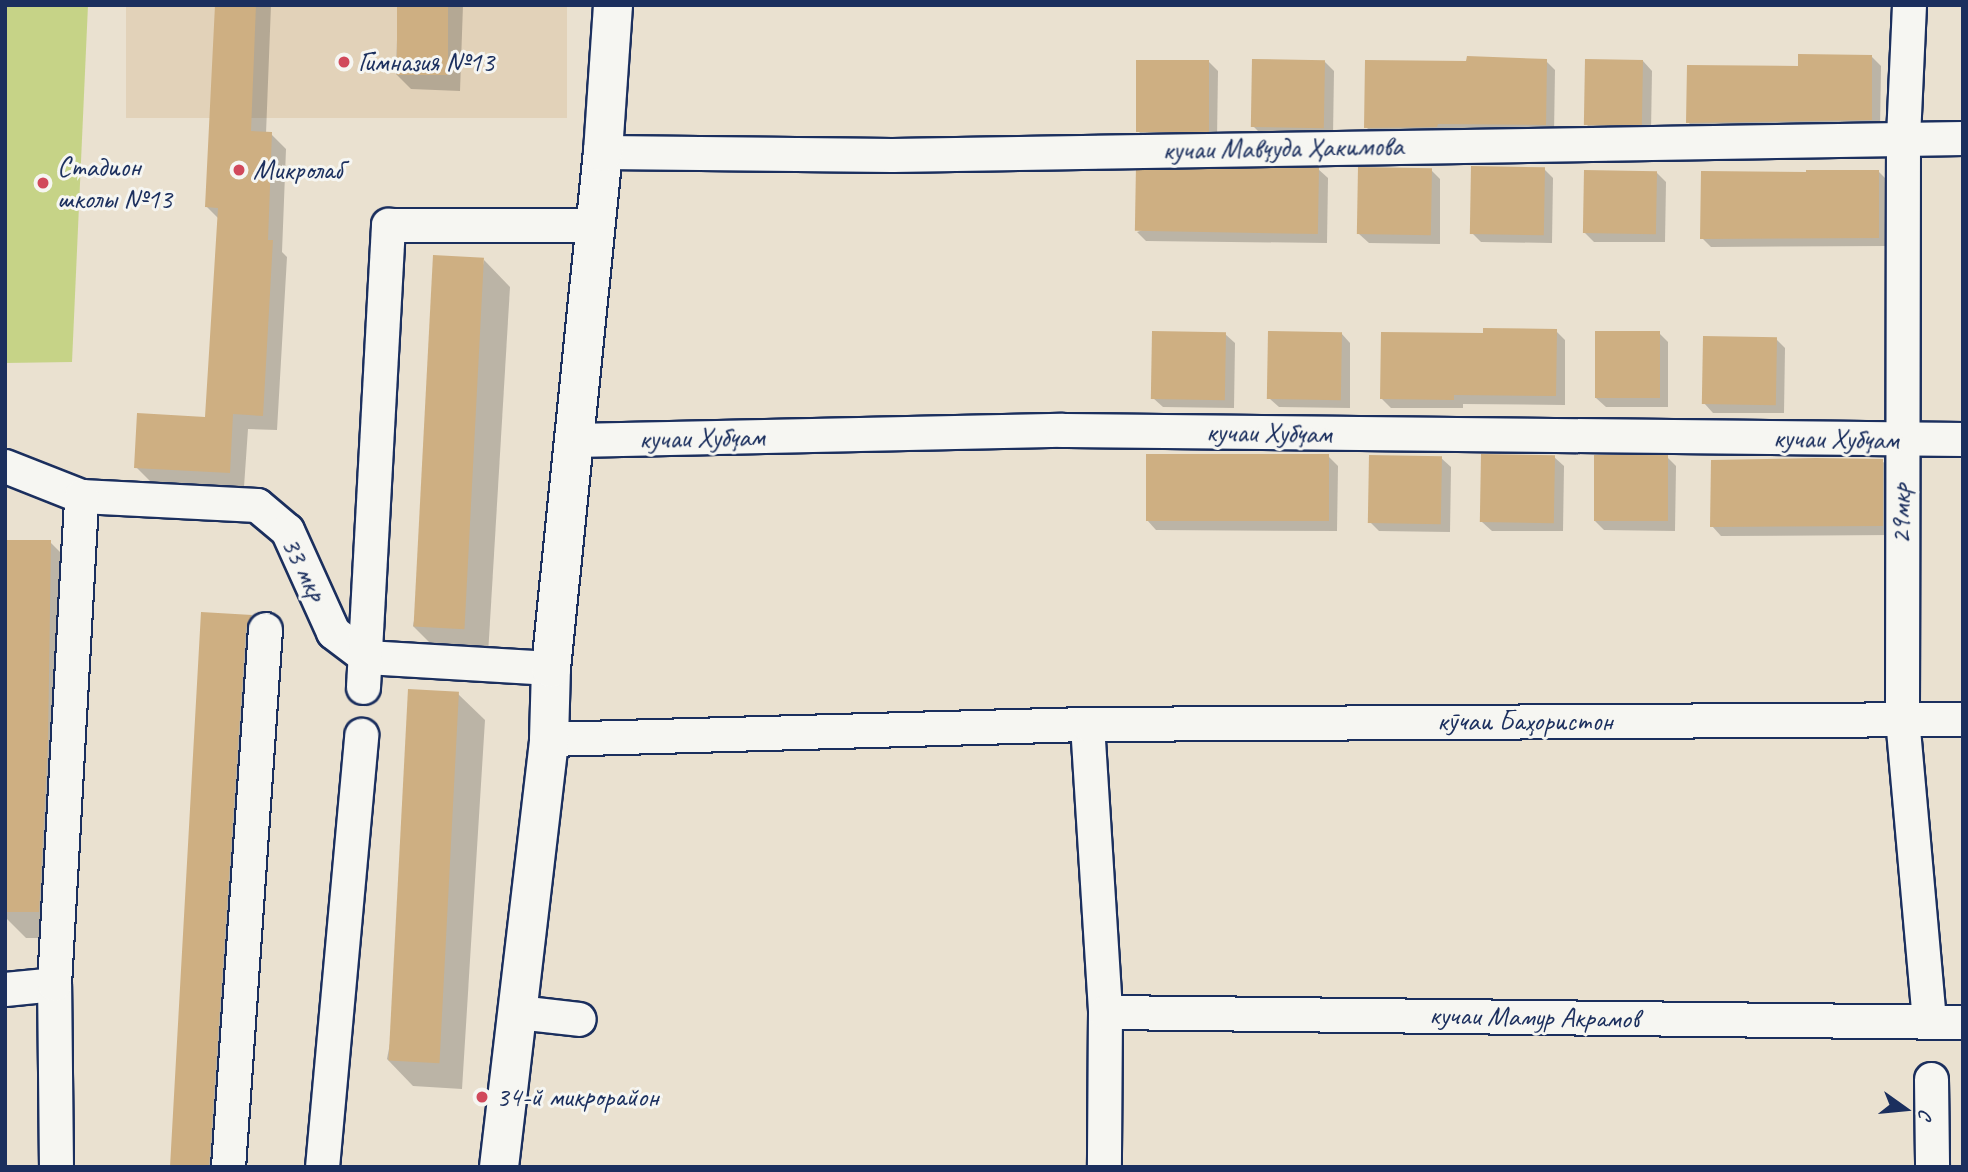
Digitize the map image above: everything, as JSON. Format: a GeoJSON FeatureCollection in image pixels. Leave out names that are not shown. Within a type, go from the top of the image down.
{"type":"FeatureCollection","features":[{"type":"Feature","properties":{"kind":"main road"},"geometry":{"type":"LineString","coordinates":[[499,1167],[549,739],[551,668],[603,152],[613,5]]}},
{"type":"Feature","properties":{"kind":"street","name":"29мкр"},"geometry":{"type":"LineString","coordinates":[[1909,5],[1903,137],[1902,718],[1929,1022]]}},
{"type":"Feature","properties":{"kind":"street","name":"кучаи Мавҷуда Ҳакимова"},"geometry":{"type":"LineString","coordinates":[[603,152],[891,155],[1963,138]]}},
{"type":"Feature","properties":{"kind":"street"},"geometry":{"type":"LineString","coordinates":[[551,668],[365,672],[388,225],[596,225]]}},
{"type":"Feature","properties":{"kind":"street","name":"кучаи Хубҷам"},"geometry":{"type":"LineString","coordinates":[[574,440],[1062,430],[1963,439]]}},
{"type":"Feature","properties":{"kind":"street","name":"33 мкр"},"geometry":{"type":"LineString","coordinates":[[5,466],[81,496],[257,505],[287,530],[333,632],[365,672]]}},
{"type":"Feature","properties":{"kind":"street"},"geometry":{"type":"LineString","coordinates":[[56,1167],[54,984],[81,496]]}},
{"type":"Feature","properties":{"kind":"street"},"geometry":{"type":"LineString","coordinates":[[228,1167],[265,628]]}},
{"type":"Feature","properties":{"kind":"street","name":"кӯчаи Баҳористон"},"geometry":{"type":"LineString","coordinates":[[549,739],[1087,724],[1963,719]]}},
{"type":"Feature","properties":{"kind":"street"},"geometry":{"type":"LineString","coordinates":[[1087,724],[1105,1012],[1104,1167]]}},
{"type":"Feature","properties":{"kind":"street"},"geometry":{"type":"LineString","coordinates":[[323,1167],[361,735]]}},
{"type":"Feature","properties":{"kind":"street"},"geometry":{"type":"LineString","coordinates":[[5,989],[54,984]]}},
{"type":"Feature","properties":{"kind":"street"},"geometry":{"type":"LineString","coordinates":[[518,1012],[579,1019]]}},
{"type":"Feature","properties":{"kind":"street","name":"кучаи Мамур Акрамов"},"geometry":{"type":"LineString","coordinates":[[1105,1012],[1963,1022]]}},
{"type":"Feature","properties":{"kind":"street"},"geometry":{"type":"LineString","coordinates":[[1931,1079],[1931,1167]]}},
{"type":"Feature","properties":{"kind":"shaded area","name":"Гимназия №13"},"geometry":{"type":"Polygon","coordinates":[[[126,5],[567,5],[567,118],[126,118],[126,5]]]}},
{"type":"Feature","properties":{"kind":"green space","name":"Стадион школы №13"},"geometry":{"type":"Polygon","coordinates":[[[5,5],[88,5],[72,362],[5,363],[5,5]]]}},
{"type":"Feature","properties":{"kind":"building"},"geometry":{"type":"Polygon","coordinates":[[[215,5],[256,5],[251,131],[272,132],[268,240],[273,240],[263,416],[233,414],[230,473],[134,468],[137,413],[205,417],[218,208],[205,207],[215,5]]]}},
{"type":"Feature","properties":{"kind":"building"},"geometry":{"type":"Polygon","coordinates":[[[397,5],[448,5],[448,75],[397,75],[397,5]]]}},
{"type":"Feature","properties":{"kind":"building"},"geometry":{"type":"Polygon","coordinates":[[[1798,54],[1872,55],[1872,120],[1686,123],[1687,65],[1798,66],[1798,54]]]}},
{"type":"Feature","properties":{"kind":"building"},"geometry":{"type":"Polygon","coordinates":[[[1467,56],[1547,59],[1546,125],[1438,124],[1437,127],[1364,128],[1365,60],[1466,61],[1467,56]]]}},
{"type":"Feature","properties":{"kind":"building"},"geometry":{"type":"Polygon","coordinates":[[[1252,59],[1325,60],[1324,128],[1251,127],[1252,59]]]}},
{"type":"Feature","properties":{"kind":"building"},"geometry":{"type":"Polygon","coordinates":[[[1585,59],[1643,60],[1642,126],[1584,125],[1585,59]]]}},
{"type":"Feature","properties":{"kind":"building"},"geometry":{"type":"Polygon","coordinates":[[[1136,60],[1209,60],[1209,132],[1136,132],[1136,60]]]}},
{"type":"Feature","properties":{"kind":"building"},"geometry":{"type":"Polygon","coordinates":[[[1136,164],[1319,167],[1318,234],[1135,231],[1136,164]]]}},
{"type":"Feature","properties":{"kind":"building"},"geometry":{"type":"Polygon","coordinates":[[[1471,166],[1545,167],[1544,235],[1470,234],[1471,166]]]}},
{"type":"Feature","properties":{"kind":"building"},"geometry":{"type":"Polygon","coordinates":[[[1358,167],[1432,168],[1431,235],[1357,234],[1358,167]]]}},
{"type":"Feature","properties":{"kind":"building"},"geometry":{"type":"Polygon","coordinates":[[[1584,170],[1657,171],[1656,234],[1583,233],[1584,170]]]}},
{"type":"Feature","properties":{"kind":"building"},"geometry":{"type":"Polygon","coordinates":[[[1879,170],[1879,238],[1700,239],[1701,171],[1879,170]]]}},
{"type":"Feature","properties":{"kind":"building"},"geometry":{"type":"Polygon","coordinates":[[[433,255],[484,258],[464,629],[414,626],[433,255]]]}},
{"type":"Feature","properties":{"kind":"building"},"geometry":{"type":"Polygon","coordinates":[[[1483,328],[1557,329],[1556,396],[1454,395],[1454,400],[1380,399],[1381,332],[1483,333],[1483,328]]]}},
{"type":"Feature","properties":{"kind":"building"},"geometry":{"type":"Polygon","coordinates":[[[1152,331],[1226,332],[1225,400],[1151,399],[1152,331]]]}},
{"type":"Feature","properties":{"kind":"building"},"geometry":{"type":"Polygon","coordinates":[[[1268,331],[1342,332],[1341,400],[1267,399],[1268,331]]]}},
{"type":"Feature","properties":{"kind":"building"},"geometry":{"type":"Polygon","coordinates":[[[1595,331],[1660,331],[1660,398],[1595,398],[1595,331]]]}},
{"type":"Feature","properties":{"kind":"building"},"geometry":{"type":"Polygon","coordinates":[[[1703,336],[1777,337],[1776,405],[1702,404],[1703,336]]]}},
{"type":"Feature","properties":{"kind":"building"},"geometry":{"type":"Polygon","coordinates":[[[1146,454],[1329,454],[1329,521],[1146,521],[1146,454]]]}},
{"type":"Feature","properties":{"kind":"building"},"geometry":{"type":"Polygon","coordinates":[[[1481,454],[1555,455],[1554,523],[1480,522],[1481,454]]]}},
{"type":"Feature","properties":{"kind":"building"},"geometry":{"type":"Polygon","coordinates":[[[1369,455],[1442,456],[1441,524],[1368,523],[1369,455]]]}},
{"type":"Feature","properties":{"kind":"building"},"geometry":{"type":"Polygon","coordinates":[[[1594,455],[1668,455],[1668,521],[1594,521],[1594,455]]]}},
{"type":"Feature","properties":{"kind":"building"},"geometry":{"type":"Polygon","coordinates":[[[1883,459],[1883,526],[1710,527],[1711,460],[1883,459]]]}},
{"type":"Feature","properties":{"kind":"building"},"geometry":{"type":"Polygon","coordinates":[[[5,540],[51,540],[48,743],[39,912],[5,912],[5,540]]]}},
{"type":"Feature","properties":{"kind":"building"},"geometry":{"type":"Polygon","coordinates":[[[201,612],[252,615],[246,628],[209,1167],[170,1167],[201,612]]]}},
{"type":"Feature","properties":{"kind":"building"},"geometry":{"type":"Polygon","coordinates":[[[408,689],[459,692],[439,1063],[389,1060],[408,689]]]}},
{"type":"Feature","properties":{"kind":"place","name":"Гимназия №13"},"geometry":{"type":"Point","coordinates":[344,62]}},
{"type":"Feature","properties":{"kind":"place","name":"Микролаб"},"geometry":{"type":"Point","coordinates":[239,170]}},
{"type":"Feature","properties":{"kind":"place","name":"Стадион школы №13"},"geometry":{"type":"Point","coordinates":[43,183]}},
{"type":"Feature","properties":{"kind":"place","name":"34-й микрорайон"},"geometry":{"type":"Point","coordinates":[482,1097]}}]}
